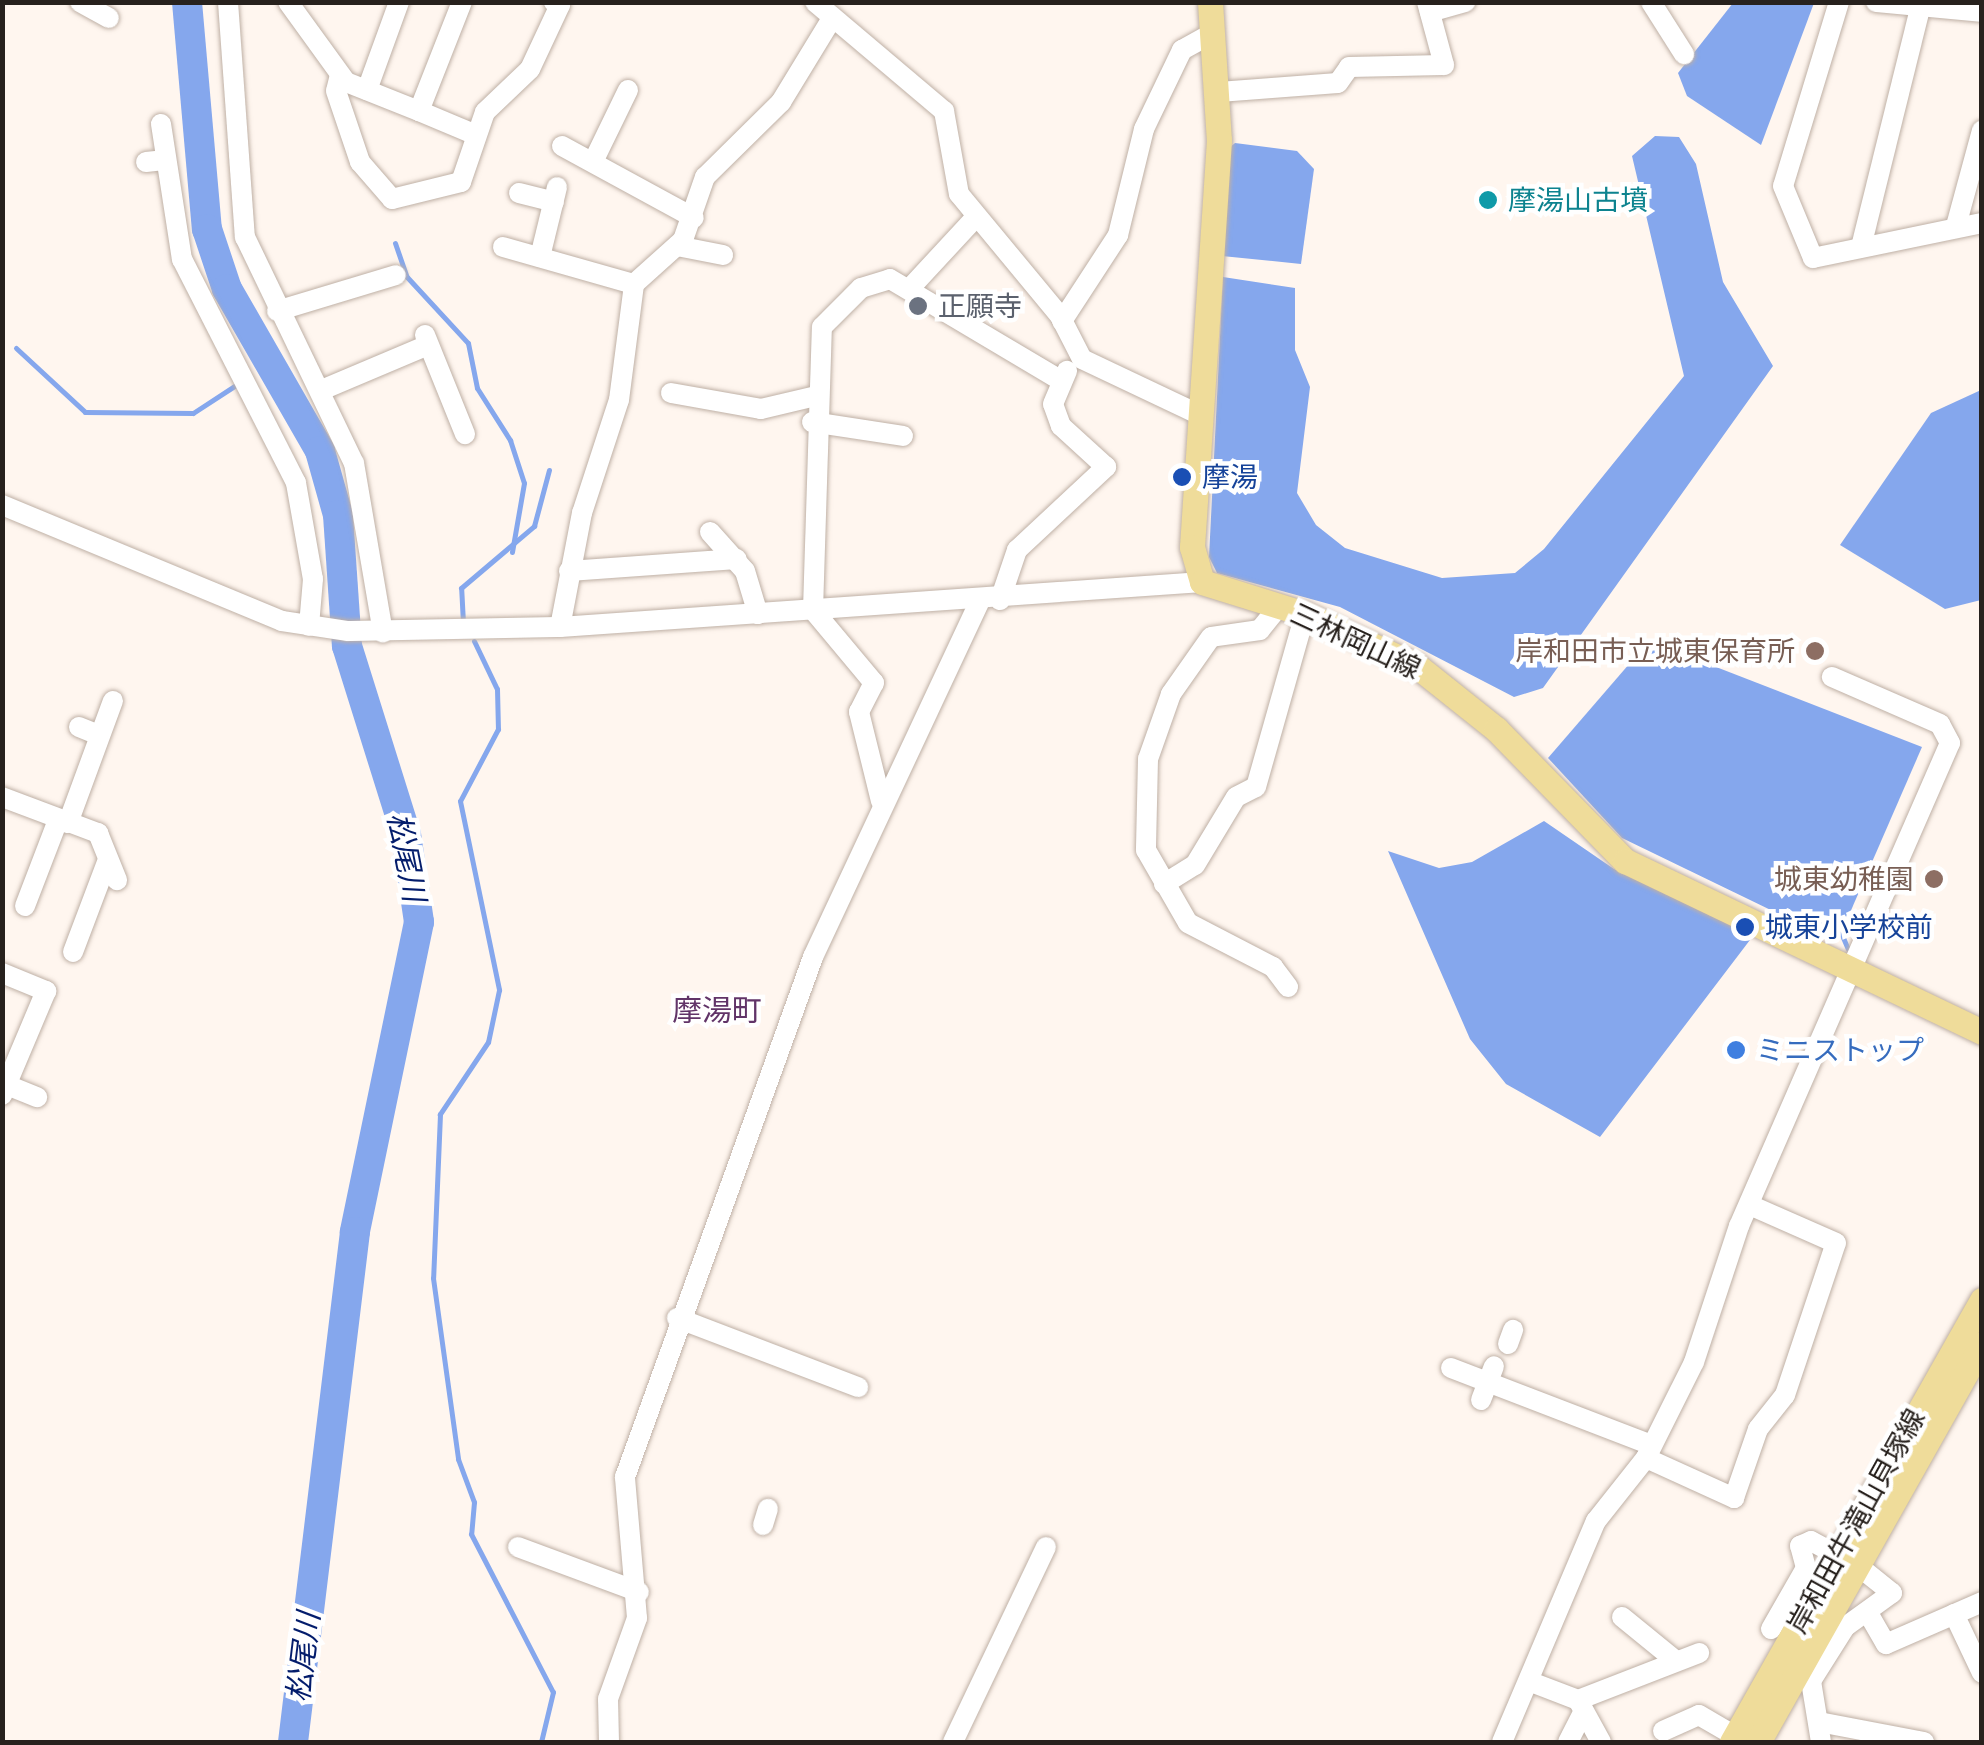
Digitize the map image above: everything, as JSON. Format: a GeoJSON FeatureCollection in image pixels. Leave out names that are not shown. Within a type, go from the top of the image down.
{"type":"FeatureCollection","features":[{"type":"Feature","properties":{"kind":"main road"},"geometry":{"type":"LineString","coordinates":[[1202,582],[1192,548],[1218,92],[1210,2]]}},
{"type":"Feature","properties":{"kind":"main road","name":"三林岡山線"},"geometry":{"type":"LineString","coordinates":[[1202,582],[1292,610],[1454,693],[1625,862],[1982,1032]]}},
{"type":"Feature","properties":{"kind":"main road","name":"岸和田牛滝山貝塚線"},"geometry":{"type":"LineString","coordinates":[[1847,1560],[1982,1300]]}},
{"type":"Feature","properties":{"kind":"main road","name":"岸和田牛滝山貝塚線"},"geometry":{"type":"LineString","coordinates":[[1742,1740],[1847,1560],[1982,1344]]}},
{"type":"Feature","properties":{"kind":"street"},"geometry":{"type":"LineString","coordinates":[[228,2],[239,207],[277,311],[324,389],[370,518],[381,633]]}},
{"type":"Feature","properties":{"kind":"street"},"geometry":{"type":"LineString","coordinates":[[288,2],[340,75],[366,90],[476,135]]}},
{"type":"Feature","properties":{"kind":"street"},"geometry":{"type":"LineString","coordinates":[[366,90],[398,2]]}},
{"type":"Feature","properties":{"kind":"street"},"geometry":{"type":"LineString","coordinates":[[419,111],[462,2]]}},
{"type":"Feature","properties":{"kind":"street"},"geometry":{"type":"LineString","coordinates":[[340,75],[336,91],[360,162],[392,198],[462,182],[485,112],[530,68],[560,6],[554,2]]}},
{"type":"Feature","properties":{"kind":"street"},"geometry":{"type":"LineString","coordinates":[[1218,92],[1338,83],[1350,67],[1444,65],[1428,7],[1466,2]]}},
{"type":"Feature","properties":{"kind":"street"},"geometry":{"type":"LineString","coordinates":[[1651,2],[1684,54]]}},
{"type":"Feature","properties":{"kind":"street"},"geometry":{"type":"LineString","coordinates":[[1839,2],[1783,186],[1788,216],[1813,258],[1982,223]]}},
{"type":"Feature","properties":{"kind":"street"},"geometry":{"type":"LineString","coordinates":[[1876,2],[1920,13],[1982,12]]}},
{"type":"Feature","properties":{"kind":"street"},"geometry":{"type":"LineString","coordinates":[[71,5],[109,18]]}},
{"type":"Feature","properties":{"kind":"street"},"geometry":{"type":"LineString","coordinates":[[560,627],[568,572],[619,400],[634,284],[678,246],[694,218],[705,178],[781,102],[823,7],[944,110],[959,194],[974,218],[1062,321],[1078,352],[1202,416]]}},
{"type":"Feature","properties":{"kind":"street"},"geometry":{"type":"LineString","coordinates":[[1861,247],[1920,13]]}},
{"type":"Feature","properties":{"kind":"street"},"geometry":{"type":"LineString","coordinates":[[1062,321],[1118,235],[1144,129],[1182,50],[1213,34]]}},
{"type":"Feature","properties":{"kind":"street"},"geometry":{"type":"LineString","coordinates":[[593,162],[628,90]]}},
{"type":"Feature","properties":{"kind":"street"},"geometry":{"type":"LineString","coordinates":[[161,124],[156,161],[196,296],[262,403],[296,484],[313,579],[312,626]]}},
{"type":"Feature","properties":{"kind":"street"},"geometry":{"type":"LineString","coordinates":[[1956,226],[1982,130]]}},
{"type":"Feature","properties":{"kind":"street"},"geometry":{"type":"LineString","coordinates":[[562,146],[694,218]]}},
{"type":"Feature","properties":{"kind":"street"},"geometry":{"type":"LineString","coordinates":[[519,193],[556,195],[540,256]]}},
{"type":"Feature","properties":{"kind":"street"},"geometry":{"type":"LineString","coordinates":[[912,286],[974,218]]}},
{"type":"Feature","properties":{"kind":"street"},"geometry":{"type":"LineString","coordinates":[[678,246],[723,256]]}},
{"type":"Feature","properties":{"kind":"street"},"geometry":{"type":"LineString","coordinates":[[502,247],[634,284]]}},
{"type":"Feature","properties":{"kind":"street"},"geometry":{"type":"LineString","coordinates":[[881,801],[859,712],[874,683],[813,610],[812,422],[822,328],[861,288],[890,279],[912,286],[1062,381]]}},
{"type":"Feature","properties":{"kind":"street"},"geometry":{"type":"LineString","coordinates":[[277,311],[393,283]]}},
{"type":"Feature","properties":{"kind":"street"},"geometry":{"type":"LineString","coordinates":[[324,389],[374,374],[426,339],[466,434]]}},
{"type":"Feature","properties":{"kind":"street"},"geometry":{"type":"LineString","coordinates":[[1000,600],[1017,550],[1106,467],[1060,426],[1053,404],[1078,352]]}},
{"type":"Feature","properties":{"kind":"street"},"geometry":{"type":"LineString","coordinates":[[671,393],[761,409],[816,396]]}},
{"type":"Feature","properties":{"kind":"street"},"geometry":{"type":"LineString","coordinates":[[812,422],[903,436]]}},
{"type":"Feature","properties":{"kind":"street"},"geometry":{"type":"LineString","coordinates":[[2,505],[312,626],[381,633],[560,627],[979,602],[1202,582]]}},
{"type":"Feature","properties":{"kind":"street"},"geometry":{"type":"LineString","coordinates":[[710,532],[736,559],[758,614]]}},
{"type":"Feature","properties":{"kind":"street"},"geometry":{"type":"LineString","coordinates":[[568,572],[736,559]]}},
{"type":"Feature","properties":{"kind":"street"},"geometry":{"type":"LineString","coordinates":[[609,1742],[608,1700],[638,1592],[625,1477],[746,1124],[881,801],[979,602]]}},
{"type":"Feature","properties":{"kind":"street"},"geometry":{"type":"LineString","coordinates":[[1164,884],[1195,865],[1236,797],[1256,787],[1292,610]]}},
{"type":"Feature","properties":{"kind":"street"},"geometry":{"type":"LineString","coordinates":[[1288,987],[1273,966],[1188,923],[1146,850],[1148,758],[1171,694],[1211,636],[1260,630],[1292,610]]}},
{"type":"Feature","properties":{"kind":"street"},"geometry":{"type":"LineString","coordinates":[[1502,1742],[1531,1682],[1596,1521],[1649,1451],[1694,1362],[1750,1205],[1950,744],[1940,724],[1832,677]]}},
{"type":"Feature","properties":{"kind":"street"},"geometry":{"type":"LineString","coordinates":[[25,906],[113,702]]}},
{"type":"Feature","properties":{"kind":"street"},"geometry":{"type":"LineString","coordinates":[[78,727],[99,735]]}},
{"type":"Feature","properties":{"kind":"street"},"geometry":{"type":"LineString","coordinates":[[4,801],[98,833],[112,871],[73,952]]}},
{"type":"Feature","properties":{"kind":"street"},"geometry":{"type":"LineString","coordinates":[[2,972],[46,990],[4,1088],[38,1097]]}},
{"type":"Feature","properties":{"kind":"street"},"geometry":{"type":"LineString","coordinates":[[1451,1368],[1560,1419],[1649,1451],[1734,1498],[1758,1430],[1784,1396],[1836,1243],[1750,1205]]}},
{"type":"Feature","properties":{"kind":"street"},"geometry":{"type":"LineString","coordinates":[[677,1318],[858,1387]]}},
{"type":"Feature","properties":{"kind":"street"},"geometry":{"type":"LineString","coordinates":[[1771,1629],[1806,1568],[1800,1546],[1811,1540],[1892,1593],[1845,1626],[1811,1682],[1820,1732],[1924,1742]]}},
{"type":"Feature","properties":{"kind":"street"},"geometry":{"type":"LineString","coordinates":[[518,1547],[542,1564],[638,1592]]}},
{"type":"Feature","properties":{"kind":"street"},"geometry":{"type":"LineString","coordinates":[[954,1742],[1046,1547]]}},
{"type":"Feature","properties":{"kind":"street"},"geometry":{"type":"LineString","coordinates":[[1868,1613],[1886,1644],[1982,1602]]}},
{"type":"Feature","properties":{"kind":"street"},"geometry":{"type":"LineString","coordinates":[[1954,1614],[1982,1673]]}},
{"type":"Feature","properties":{"kind":"street"},"geometry":{"type":"LineString","coordinates":[[1622,1617],[1675,1660]]}},
{"type":"Feature","properties":{"kind":"street"},"geometry":{"type":"LineString","coordinates":[[1568,1742],[1580,1706],[1675,1660],[1698,1653]]}},
{"type":"Feature","properties":{"kind":"street"},"geometry":{"type":"LineString","coordinates":[[1531,1682],[1580,1706],[1600,1742]]}},
{"type":"Feature","properties":{"kind":"street"},"geometry":{"type":"LineString","coordinates":[[1663,1732],[1699,1715],[1742,1740]]}},
{"type":"Feature","properties":{"kind":"water"},"geometry":{"type":"Polygon","coordinates":[[[1733,3],[1814,3],[1761,145],[1687,96],[1678,73],[1733,3]]]}},
{"type":"Feature","properties":{"kind":"water"},"geometry":{"type":"Polygon","coordinates":[[[1655,136],[1679,137],[1696,164],[1723,282],[1773,366],[1543,688],[1514,697],[1340,607],[1217,573],[1209,557],[1223,277],[1295,288],[1295,350],[1310,387],[1297,493],[1316,525],[1345,548],[1442,578],[1515,573],[1544,549],[1684,376],[1632,156],[1655,136]]]}},
{"type":"Feature","properties":{"kind":"water"},"geometry":{"type":"Polygon","coordinates":[[[1235,143],[1297,151],[1314,169],[1301,264],[1222,256],[1228,149],[1235,143]]]}},
{"type":"Feature","properties":{"kind":"water"},"geometry":{"type":"Polygon","coordinates":[[[1981,390],[1981,600],[1945,609],[1840,545],[1931,413],[1981,390]]]}},
{"type":"Feature","properties":{"kind":"water"},"geometry":{"type":"Polygon","coordinates":[[[1649,641],[1922,747],[1849,915],[1816,932],[1622,838],[1548,758],[1649,641]]]}},
{"type":"Feature","properties":{"kind":"water"},"geometry":{"type":"Polygon","coordinates":[[[1544,821],[1614,869],[1753,936],[1600,1137],[1506,1084],[1470,1039],[1388,851],[1439,868],[1472,862],[1544,821]]]}},
{"type":"Feature","properties":{"kind":"waterway","name":"松尾川"},"geometry":{"type":"LineString","coordinates":[[187,2],[207,229],[227,289],[320,451],[338,515],[347,646],[406,834],[419,922],[355,1232],[293,1742]]}},
{"type":"Feature","properties":{"kind":"waterway"},"geometry":{"type":"LineString","coordinates":[[395,243],[407,277],[468,343],[477,388],[510,440],[524,483],[512,552]]}},
{"type":"Feature","properties":{"kind":"waterway"},"geometry":{"type":"LineString","coordinates":[[16,348],[85,412],[193,413],[236,385]]}},
{"type":"Feature","properties":{"kind":"waterway"},"geometry":{"type":"LineString","coordinates":[[262,373],[275,367]]}},
{"type":"Feature","properties":{"kind":"waterway"},"geometry":{"type":"LineString","coordinates":[[463,623],[461,588],[534,526],[549,470]]}},
{"type":"Feature","properties":{"kind":"waterway"},"geometry":{"type":"LineString","coordinates":[[474,641],[497,689],[498,729],[460,801],[499,990],[488,1042],[440,1114],[433,1278],[458,1459],[474,1502],[471,1534],[553,1692],[541,1742]]}},
{"type":"Feature","properties":{"kind":"waterway"},"geometry":{"type":"LineString","coordinates":[[1836,921],[1848,949]]}},
{"type":"Feature","properties":{"kind":"place","name":"摩湯山古墳"},"geometry":{"type":"Point","coordinates":[1488,200]}},
{"type":"Feature","properties":{"kind":"place","name":"正願寺"},"geometry":{"type":"Point","coordinates":[918,306]}},
{"type":"Feature","properties":{"kind":"place","name":"摩湯"},"geometry":{"type":"Point","coordinates":[1182,477]}},
{"type":"Feature","properties":{"kind":"place","name":"岸和田市立城東保育所"},"geometry":{"type":"Point","coordinates":[1815,651]}},
{"type":"Feature","properties":{"kind":"place","name":"城東幼稚園"},"geometry":{"type":"Point","coordinates":[1934,879]}},
{"type":"Feature","properties":{"kind":"place","name":"城東小学校前"},"geometry":{"type":"Point","coordinates":[1745,927]}},
{"type":"Feature","properties":{"kind":"place","name":"ミニストップ"},"geometry":{"type":"Point","coordinates":[1736,1050]}},
{"type":"Feature","properties":{"kind":"district","name":"摩湯町"},"geometry":{"type":"Point","coordinates":[717,1010]}}]}
